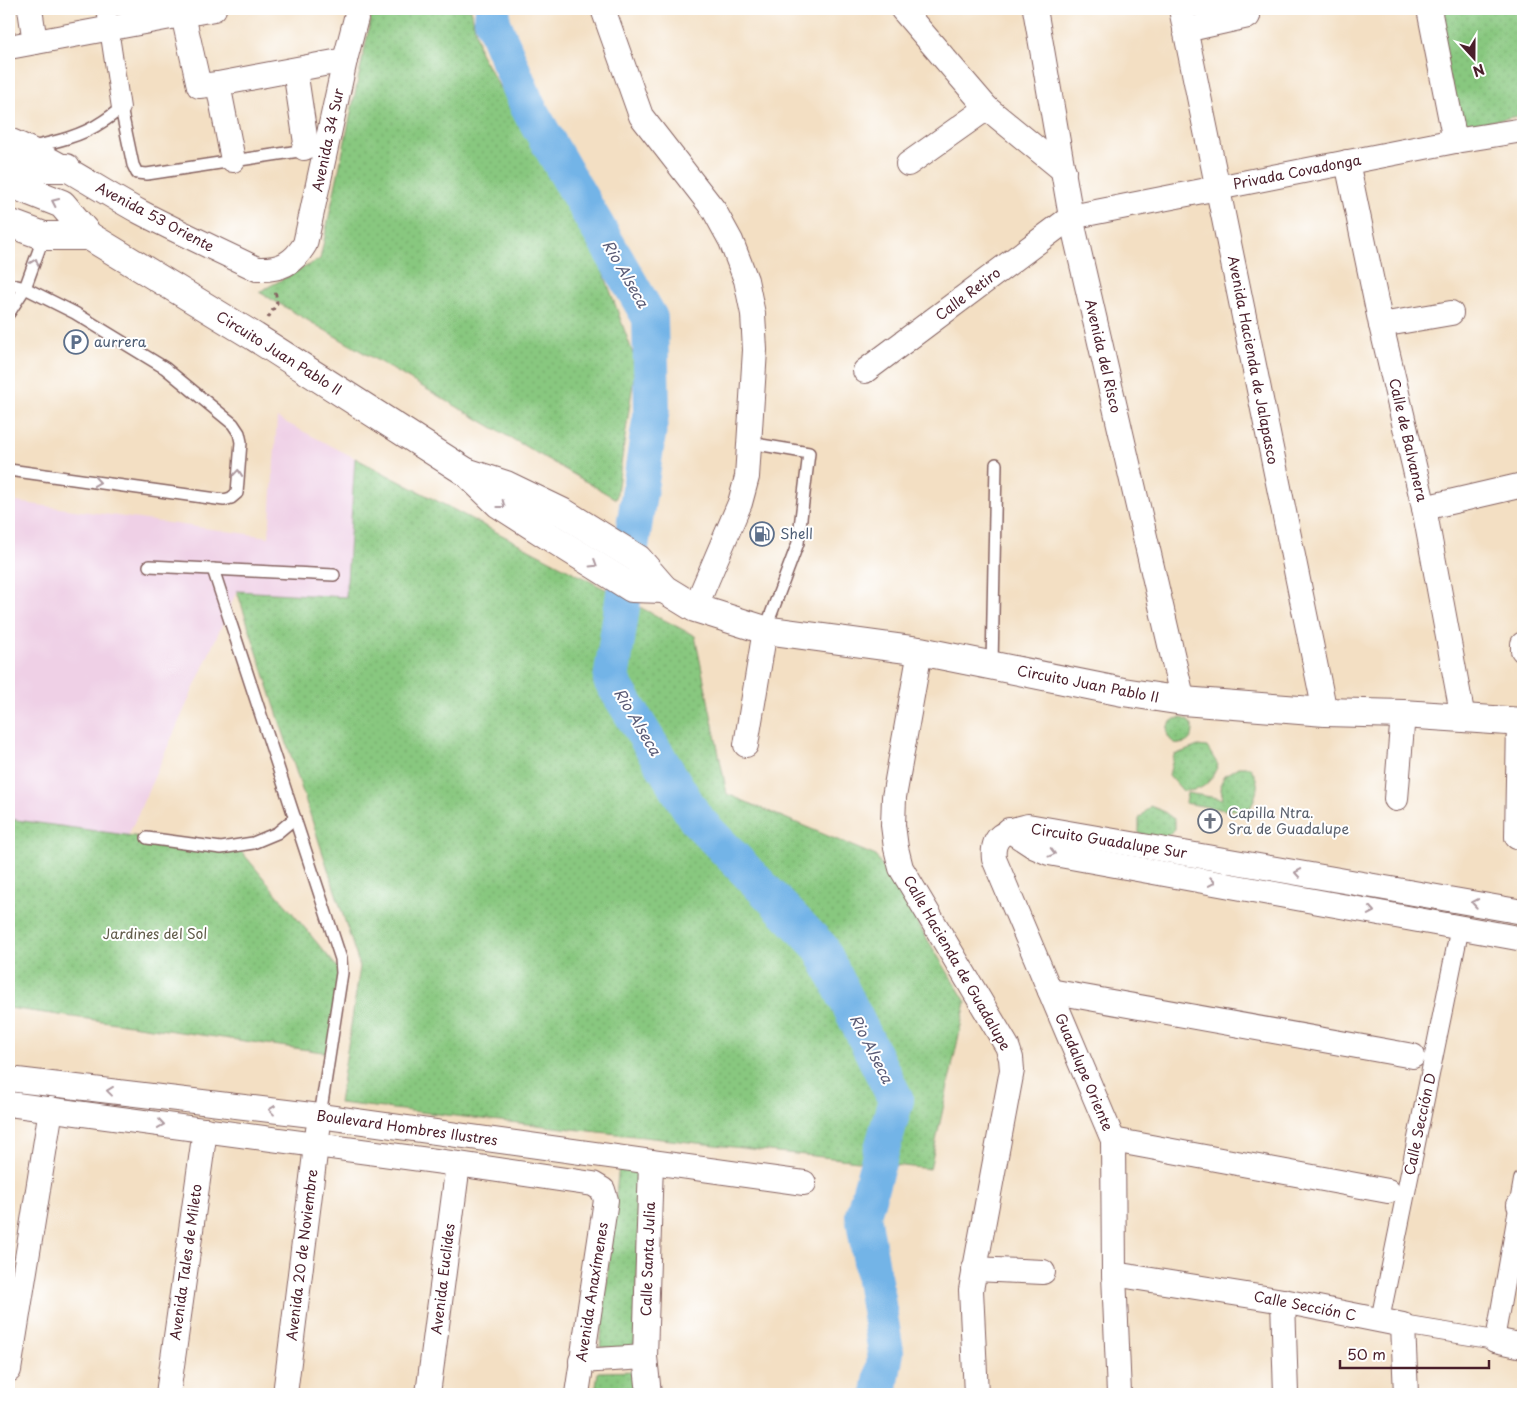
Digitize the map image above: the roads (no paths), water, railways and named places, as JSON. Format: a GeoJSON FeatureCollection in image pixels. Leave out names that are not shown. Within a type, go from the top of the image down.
{"type":"FeatureCollection","features":[{"type":"Feature","properties":{"kind":"main road"},"geometry":{"type":"LineString","coordinates":[[9,168],[66,168]]}},
{"type":"Feature","properties":{"kind":"main road","name":"Circuito Juan Pablo II"},"geometry":{"type":"LineString","coordinates":[[9,183],[62,204],[89,236],[255,337],[466,472],[499,504],[632,588],[664,589]]}},
{"type":"Feature","properties":{"kind":"main road"},"geometry":{"type":"LineString","coordinates":[[9,222],[44,236],[89,236]]}},
{"type":"Feature","properties":{"kind":"main road","name":"Circuito Juan Pablo II"},"geometry":{"type":"LineString","coordinates":[[466,472],[506,485],[564,514],[638,559],[664,589],[696,608],[764,630],[920,651],[1123,692],[1183,701],[1325,712],[1403,714],[1521,722]]}},
{"type":"Feature","properties":{"kind":"street"},"geometry":{"type":"LineString","coordinates":[[30,9],[35,42]]}},
{"type":"Feature","properties":{"kind":"street"},"geometry":{"type":"LineString","coordinates":[[9,47],[35,42],[108,19],[183,15],[214,9]]}},
{"type":"Feature","properties":{"kind":"street","name":"Avenida 34 Sur"},"geometry":{"type":"LineString","coordinates":[[287,264],[298,255],[305,244],[357,9]]}},
{"type":"Feature","properties":{"kind":"street"},"geometry":{"type":"LineString","coordinates":[[603,9],[641,116],[714,210],[731,241],[746,280],[753,314],[755,350],[747,477],[740,503],[696,608]]}},
{"type":"Feature","properties":{"kind":"street"},"geometry":{"type":"LineString","coordinates":[[902,9],[987,108],[1064,171]]}},
{"type":"Feature","properties":{"kind":"street","name":"Avenida del Risco"},"geometry":{"type":"LineString","coordinates":[[1035,9],[1071,217],[1183,701]]}},
{"type":"Feature","properties":{"kind":"street"},"geometry":{"type":"LineString","coordinates":[[1429,9],[1455,141]]}},
{"type":"Feature","properties":{"kind":"street"},"geometry":{"type":"LineString","coordinates":[[183,15],[209,85],[233,160]]}},
{"type":"Feature","properties":{"kind":"street"},"geometry":{"type":"LineString","coordinates":[[1183,19],[1248,16]]}},
{"type":"Feature","properties":{"kind":"street"},"geometry":{"type":"LineString","coordinates":[[108,19],[121,108]]}},
{"type":"Feature","properties":{"kind":"street","name":"Avenida Hacienda de Jalapasco"},"geometry":{"type":"LineString","coordinates":[[1183,19],[1325,712]]}},
{"type":"Feature","properties":{"kind":"street"},"geometry":{"type":"LineString","coordinates":[[209,85],[345,60]]}},
{"type":"Feature","properties":{"kind":"street"},"geometry":{"type":"LineString","coordinates":[[295,70],[306,143],[304,148]]}},
{"type":"Feature","properties":{"kind":"street"},"geometry":{"type":"LineString","coordinates":[[908,164],[987,108]]}},
{"type":"Feature","properties":{"kind":"street","name":"Privada Covadonga"},"geometry":{"type":"LineString","coordinates":[[1071,217],[1455,141],[1523,130]]}},
{"type":"Feature","properties":{"kind":"street","name":"Avenida 53 Oriente"},"geometry":{"type":"LineString","coordinates":[[18,144],[66,168],[139,211],[257,269],[273,270],[287,264]]}},
{"type":"Feature","properties":{"kind":"street","name":"Calle de Balvanera"},"geometry":{"type":"LineString","coordinates":[[1347,162],[1381,325],[1424,508],[1463,718]]}},
{"type":"Feature","properties":{"kind":"street","name":"Calle Retiro"},"geometry":{"type":"LineString","coordinates":[[865,371],[1071,217]]}},
{"type":"Feature","properties":{"kind":"street"},"geometry":{"type":"LineString","coordinates":[[1381,325],[1451,312]]}},
{"type":"Feature","properties":{"kind":"street"},"geometry":{"type":"LineString","coordinates":[[1424,508],[1523,485]]}},
{"type":"Feature","properties":{"kind":"street"},"geometry":{"type":"LineString","coordinates":[[746,745],[764,630]]}},
{"type":"Feature","properties":{"kind":"street"},"geometry":{"type":"LineString","coordinates":[[1523,644],[1523,650]]}},
{"type":"Feature","properties":{"kind":"street","name":"Calle Hacienda de Guadalupe"},"geometry":{"type":"LineString","coordinates":[[920,651],[894,798],[893,825],[896,848],[902,868],[1006,1046],[1011,1058],[1012,1070],[971,1290],[976,1394]]}},
{"type":"Feature","properties":{"kind":"street"},"geometry":{"type":"LineString","coordinates":[[1396,799],[1403,714]]}},
{"type":"Feature","properties":{"kind":"street"},"geometry":{"type":"LineString","coordinates":[[1517,837],[1521,722]]}},
{"type":"Feature","properties":{"kind":"street","name":"Circuito Guadalupe Sur"},"geometry":{"type":"LineString","coordinates":[[1009,830],[1028,826],[1523,912]]}},
{"type":"Feature","properties":{"kind":"street","name":"Circuito Guadalupe Sur"},"geometry":{"type":"LineString","coordinates":[[1009,830],[1035,847],[1050,853],[1523,939]]}},
{"type":"Feature","properties":{"kind":"street","name":"Guadalupe Oriente"},"geometry":{"type":"LineString","coordinates":[[1009,830],[1000,835],[995,843],[994,859],[1112,1140],[1114,1274],[1119,1394]]}},
{"type":"Feature","properties":{"kind":"street"},"geometry":{"type":"LineString","coordinates":[[1320,902],[1324,877]]}},
{"type":"Feature","properties":{"kind":"street","name":"Calle Sección D"},"geometry":{"type":"LineString","coordinates":[[1380,1320],[1460,927]]}},
{"type":"Feature","properties":{"kind":"street","name":"Calle Sección D"},"geometry":{"type":"LineString","coordinates":[[1050,991],[1413,1056]]}},
{"type":"Feature","properties":{"kind":"street","name":"Boulevard Hombres Ilustres"},"geometry":{"type":"LineString","coordinates":[[9,1079],[320,1116],[804,1183]]}},
{"type":"Feature","properties":{"kind":"street","name":"Boulevard Hombres Ilustres"},"geometry":{"type":"LineString","coordinates":[[9,1104],[458,1164],[593,1184],[603,1190]]}},
{"type":"Feature","properties":{"kind":"street"},"geometry":{"type":"LineString","coordinates":[[9,1370],[51,1109]]}},
{"type":"Feature","properties":{"kind":"street","name":"Avenida 20 de Noviembre"},"geometry":{"type":"LineString","coordinates":[[285,1394],[320,1116]]}},
{"type":"Feature","properties":{"kind":"street","name":"Avenida Tales de Mileto"},"geometry":{"type":"LineString","coordinates":[[168,1394],[205,1130]]}},
{"type":"Feature","properties":{"kind":"street"},"geometry":{"type":"LineString","coordinates":[[1112,1140],[1388,1191]]}},
{"type":"Feature","properties":{"kind":"street","name":"Calle Santa Julia"},"geometry":{"type":"LineString","coordinates":[[649,1394],[645,1357],[650,1162]]}},
{"type":"Feature","properties":{"kind":"street","name":"Avenida Euclides"},"geometry":{"type":"LineString","coordinates":[[428,1394],[458,1164]]}},
{"type":"Feature","properties":{"kind":"street"},"geometry":{"type":"LineString","coordinates":[[1523,1180],[1521,1206],[1495,1340],[1523,1346]]}},
{"type":"Feature","properties":{"kind":"street","name":"Avenida Anaxímenes"},"geometry":{"type":"LineString","coordinates":[[577,1394],[606,1200],[603,1190]]}},
{"type":"Feature","properties":{"kind":"street"},"geometry":{"type":"LineString","coordinates":[[974,1270],[1043,1272]]}},
{"type":"Feature","properties":{"kind":"street","name":"Calle Sección C"},"geometry":{"type":"LineString","coordinates":[[1114,1274],[1283,1300],[1403,1325],[1495,1340]]}},
{"type":"Feature","properties":{"kind":"street"},"geometry":{"type":"LineString","coordinates":[[1283,1300],[1286,1394]]}},
{"type":"Feature","properties":{"kind":"street"},"geometry":{"type":"LineString","coordinates":[[1403,1325],[1406,1394]]}},
{"type":"Feature","properties":{"kind":"street"},"geometry":{"type":"LineString","coordinates":[[581,1360],[645,1357]]}},
{"type":"Feature","properties":{"kind":"lane"},"geometry":{"type":"LineString","coordinates":[[18,144],[53,142],[91,129],[121,108],[133,165],[137,173],[147,174],[299,151],[304,148]]}},
{"type":"Feature","properties":{"kind":"lane"},"geometry":{"type":"LineString","coordinates":[[9,313],[25,288],[44,236]]}},
{"type":"Feature","properties":{"kind":"lane"},"geometry":{"type":"LineString","coordinates":[[9,284],[25,288],[75,313],[165,368],[233,424],[239,433],[241,442],[237,492],[231,498],[224,500],[9,470]]}},
{"type":"Feature","properties":{"kind":"lane"},"geometry":{"type":"LineString","coordinates":[[750,443],[809,452],[798,543],[764,630]]}},
{"type":"Feature","properties":{"kind":"lane"},"geometry":{"type":"LineString","coordinates":[[992,665],[996,464]]}},
{"type":"Feature","properties":{"kind":"lane"},"geometry":{"type":"LineString","coordinates":[[149,566],[334,574]]}},
{"type":"Feature","properties":{"kind":"lane"},"geometry":{"type":"LineString","coordinates":[[213,569],[341,959],[342,973],[320,1116]]}},
{"type":"Feature","properties":{"kind":"lane"},"geometry":{"type":"LineString","coordinates":[[148,838],[221,848],[253,844],[277,833],[295,818]]}},
{"type":"Feature","properties":{"kind":"waterway","name":"Rio Alseca"},"geometry":{"type":"LineString","coordinates":[[493,9],[492,20],[528,107],[650,318],[652,408],[611,680],[696,819],[821,948],[896,1100],[863,1215],[886,1352],[879,1394]]}},
{"type":"Feature","properties":{"kind":"place","name":"aurrera"},"geometry":{"type":"Point","coordinates":[76,342]}},
{"type":"Feature","properties":{"kind":"place","name":"Shell"},"geometry":{"type":"Point","coordinates":[762,534]}},
{"type":"Feature","properties":{"kind":"place","name":"Capilla Ntra. Sra de Guadalupe"},"geometry":{"type":"Point","coordinates":[1210,821]}},
{"type":"Feature","properties":{"kind":"park label","name":"Jardines del Sol"},"geometry":{"type":"Point","coordinates":[155,934]}}]}
